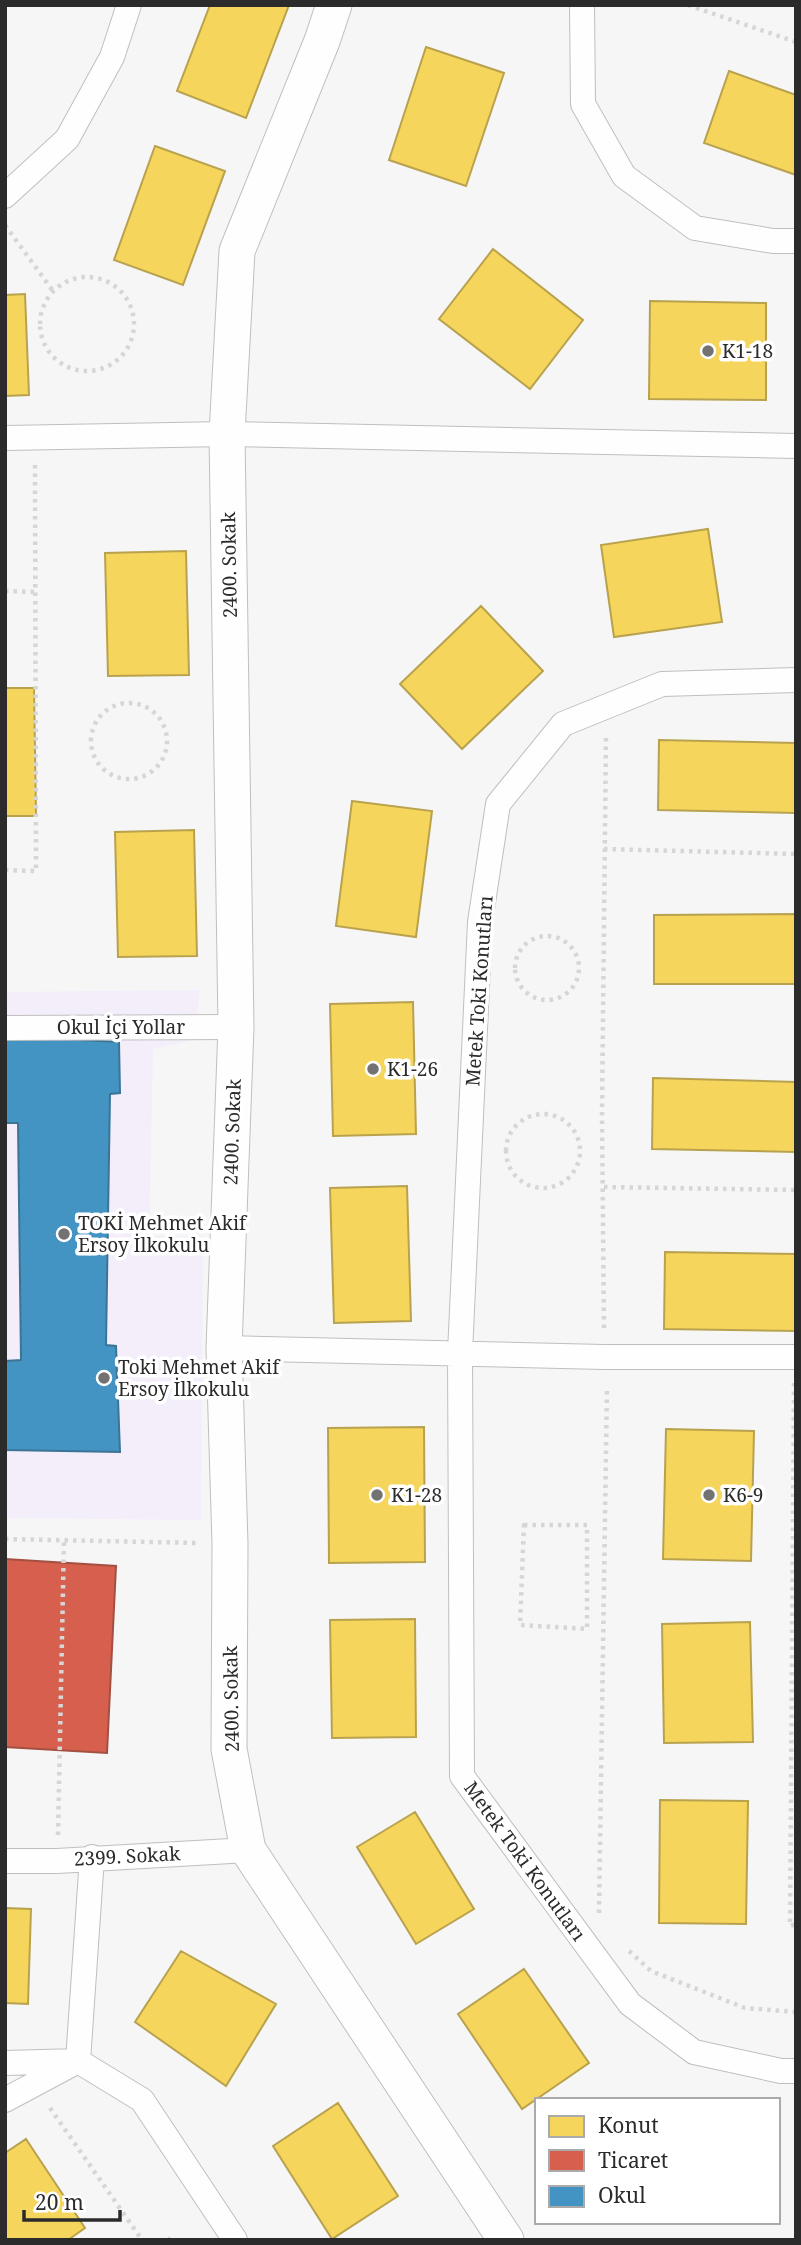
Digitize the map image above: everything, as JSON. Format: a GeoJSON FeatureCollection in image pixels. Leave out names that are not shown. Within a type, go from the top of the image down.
{"type":"FeatureCollection","features":[{"type":"Feature","properties":{"kind":"main road","name":"2400. Sokak"},"geometry":{"type":"LineString","coordinates":[[334,5],[237,251],[227,434],[236,1027],[224,1348],[230,1544],[229,1749],[248,1850],[506,2240]]}},
{"type":"Feature","properties":{"kind":"street"},"geometry":{"type":"LineString","coordinates":[[5,195],[67,139],[112,57],[129,5]]}},
{"type":"Feature","properties":{"kind":"street"},"geometry":{"type":"LineString","coordinates":[[582,5],[583,104],[624,176],[695,228],[773,242],[796,241]]}},
{"type":"Feature","properties":{"kind":"street"},"geometry":{"type":"LineString","coordinates":[[5,438],[227,434],[796,446]]}},
{"type":"Feature","properties":{"kind":"street","name":"Metek Toki Konutları"},"geometry":{"type":"LineString","coordinates":[[796,680],[662,684],[563,724],[498,804],[480,922],[460,1353],[462,1776],[630,2004],[694,2052],[781,2071],[796,2071]]}},
{"type":"Feature","properties":{"kind":"street","name":"Okul İçi Yollar"},"geometry":{"type":"LineString","coordinates":[[5,1028],[236,1027]]}},
{"type":"Feature","properties":{"kind":"street"},"geometry":{"type":"LineString","coordinates":[[224,1348],[796,1357]]}},
{"type":"Feature","properties":{"kind":"street","name":"2399. Sokak"},"geometry":{"type":"LineString","coordinates":[[5,1861],[58,1861],[248,1850]]}},
{"type":"Feature","properties":{"kind":"street"},"geometry":{"type":"LineString","coordinates":[[78,2061],[92,1857]]}},
{"type":"Feature","properties":{"kind":"street"},"geometry":{"type":"LineString","coordinates":[[5,2100],[78,2061]]}},
{"type":"Feature","properties":{"kind":"street"},"geometry":{"type":"LineString","coordinates":[[5,2063],[78,2061],[142,2100],[235,2240]]}},
{"type":"Feature","properties":{"kind":"path"},"geometry":{"type":"LineString","coordinates":[[690,6],[796,42]]}},
{"type":"Feature","properties":{"kind":"path"},"geometry":{"type":"LineString","coordinates":[[5,225],[53,291]]}},
{"type":"Feature","properties":{"kind":"path"},"geometry":{"type":"LineString","coordinates":[[79,277],[94,277],[121,290],[135,317],[129,348],[105,369],[89,372],[73,369],[59,362],[48,351],[41,336],[40,320],[44,304],[53,291],[65,282],[79,277]]}},
{"type":"Feature","properties":{"kind":"path"},"geometry":{"type":"LineString","coordinates":[[5,870],[36,871],[35,439]]}},
{"type":"Feature","properties":{"kind":"path"},"geometry":{"type":"LineString","coordinates":[[5,591],[37,592]]}},
{"type":"Feature","properties":{"kind":"path"},"geometry":{"type":"LineString","coordinates":[[131,702],[154,710],[167,731],[168,744],[157,767],[147,775],[134,779],[109,774],[93,754],[91,740],[99,717],[118,704],[131,702]]}},
{"type":"Feature","properties":{"kind":"path"},"geometry":{"type":"LineString","coordinates":[[599,1923],[607,1381],[604,1356],[602,1115],[607,706]]}},
{"type":"Feature","properties":{"kind":"path"},"geometry":{"type":"LineString","coordinates":[[604,849],[796,854]]}},
{"type":"Feature","properties":{"kind":"path"},"geometry":{"type":"LineString","coordinates":[[546,935],[556,937],[574,950],[578,960],[577,981],[571,989],[553,999],[533,996],[524,991],[515,973],[519,952],[526,943],[535,938],[546,935]]}},
{"type":"Feature","properties":{"kind":"path"},"geometry":{"type":"LineString","coordinates":[[536,1114],[560,1117],[577,1135],[580,1147],[575,1171],[567,1180],[543,1189],[520,1181],[511,1172],[506,1161],[505,1148],[514,1126],[524,1118],[536,1114]]}},
{"type":"Feature","properties":{"kind":"path"},"geometry":{"type":"LineString","coordinates":[[604,1187],[796,1190]]}},
{"type":"Feature","properties":{"kind":"path"},"geometry":{"type":"LineString","coordinates":[[781,1382],[794,1382],[790,1926],[796,1924]]}},
{"type":"Feature","properties":{"kind":"path"},"geometry":{"type":"LineString","coordinates":[[524,1525],[587,1525],[588,1559],[587,1629],[520,1625],[524,1525]]}},
{"type":"Feature","properties":{"kind":"path"},"geometry":{"type":"LineString","coordinates":[[5,1539],[230,1544]]}},
{"type":"Feature","properties":{"kind":"path"},"geometry":{"type":"LineString","coordinates":[[58,1861],[64,1540]]}},
{"type":"Feature","properties":{"kind":"path"},"geometry":{"type":"LineString","coordinates":[[625,1947],[650,1971],[745,2008],[796,2012]]}},
{"type":"Feature","properties":{"kind":"path"},"geometry":{"type":"LineString","coordinates":[[44,2098],[142,2240]]}},
{"type":"Feature","properties":{"kind":"path"},"geometry":{"type":"LineString","coordinates":[[168,2240],[175,2235]]}},
{"type":"Feature","properties":{"kind":"shaded area","name":"Toki Mehmet Akif Ersoy İlkokulu"},"geometry":{"type":"Polygon","coordinates":[[[199,990],[197,1039],[153,1049],[149,1236],[203,1236],[201,1520],[5,1518],[5,992],[199,990]]]}},
{"type":"Feature","properties":{"kind":"building: Konut"},"geometry":{"type":"Polygon","coordinates":[[[210,5],[289,5],[246,118],[177,91],[210,5]]]}},
{"type":"Feature","properties":{"kind":"building: Konut"},"geometry":{"type":"Polygon","coordinates":[[[426,47],[504,73],[466,186],[389,160],[426,47]]]}},
{"type":"Feature","properties":{"kind":"building: Konut"},"geometry":{"type":"Polygon","coordinates":[[[729,71],[796,95],[796,175],[704,143],[729,71]]]}},
{"type":"Feature","properties":{"kind":"building: Konut"},"geometry":{"type":"Polygon","coordinates":[[[155,146],[225,171],[183,285],[114,260],[155,146]]]}},
{"type":"Feature","properties":{"kind":"building: Konut"},"geometry":{"type":"Polygon","coordinates":[[[493,249],[583,320],[530,389],[439,319],[493,249]]]}},
{"type":"Feature","properties":{"kind":"building: Konut"},"geometry":{"type":"Polygon","coordinates":[[[25,294],[29,395],[5,396],[5,295],[25,294]]]}},
{"type":"Feature","properties":{"kind":"building: Konut","name":"K1-18"},"geometry":{"type":"Polygon","coordinates":[[[650,301],[766,303],[766,400],[649,399],[650,301]]]}},
{"type":"Feature","properties":{"kind":"building: Konut"},"geometry":{"type":"Polygon","coordinates":[[[708,529],[722,622],[614,637],[601,545],[708,529]]]}},
{"type":"Feature","properties":{"kind":"building: Konut"},"geometry":{"type":"Polygon","coordinates":[[[186,551],[189,675],[108,676],[105,553],[186,551]]]}},
{"type":"Feature","properties":{"kind":"building: Konut"},"geometry":{"type":"Polygon","coordinates":[[[481,606],[543,671],[462,749],[400,684],[481,606]]]}},
{"type":"Feature","properties":{"kind":"building: Konut"},"geometry":{"type":"Polygon","coordinates":[[[5,688],[34,688],[36,816],[5,816],[5,688]]]}},
{"type":"Feature","properties":{"kind":"building: Konut"},"geometry":{"type":"Polygon","coordinates":[[[659,740],[796,743],[796,813],[658,810],[659,740]]]}},
{"type":"Feature","properties":{"kind":"building: Konut"},"geometry":{"type":"Polygon","coordinates":[[[352,801],[432,811],[416,937],[336,926],[352,801]]]}},
{"type":"Feature","properties":{"kind":"building: Konut"},"geometry":{"type":"Polygon","coordinates":[[[194,830],[197,956],[118,957],[115,832],[194,830]]]}},
{"type":"Feature","properties":{"kind":"building: Konut"},"geometry":{"type":"Polygon","coordinates":[[[796,914],[796,984],[654,984],[654,915],[796,914]]]}},
{"type":"Feature","properties":{"kind":"building: Konut","name":"K1-26"},"geometry":{"type":"Polygon","coordinates":[[[413,1002],[416,1134],[333,1136],[330,1004],[413,1002]]]}},
{"type":"Feature","properties":{"kind":"building: Konut"},"geometry":{"type":"Polygon","coordinates":[[[653,1078],[796,1082],[796,1152],[652,1149],[653,1078]]]}},
{"type":"Feature","properties":{"kind":"building: Konut"},"geometry":{"type":"Polygon","coordinates":[[[407,1186],[411,1321],[334,1323],[330,1188],[407,1186]]]}},
{"type":"Feature","properties":{"kind":"building: Konut"},"geometry":{"type":"Polygon","coordinates":[[[665,1252],[796,1254],[796,1331],[664,1329],[665,1252]]]}},
{"type":"Feature","properties":{"kind":"building: Konut","name":"K1-28"},"geometry":{"type":"Polygon","coordinates":[[[424,1427],[425,1562],[329,1563],[328,1428],[424,1427]]]}},
{"type":"Feature","properties":{"kind":"building: Konut","name":"K6-9"},"geometry":{"type":"Polygon","coordinates":[[[666,1429],[754,1431],[751,1561],[663,1559],[666,1429]]]}},
{"type":"Feature","properties":{"kind":"building: Konut"},"geometry":{"type":"Polygon","coordinates":[[[415,1619],[416,1737],[332,1738],[330,1620],[415,1619]]]}},
{"type":"Feature","properties":{"kind":"building: Konut"},"geometry":{"type":"Polygon","coordinates":[[[750,1622],[753,1742],[664,1743],[662,1624],[750,1622]]]}},
{"type":"Feature","properties":{"kind":"building: Konut"},"geometry":{"type":"Polygon","coordinates":[[[660,1800],[748,1801],[746,1924],[659,1923],[660,1800]]]}},
{"type":"Feature","properties":{"kind":"building: Konut"},"geometry":{"type":"Polygon","coordinates":[[[415,1812],[474,1909],[416,1944],[357,1847],[415,1812]]]}},
{"type":"Feature","properties":{"kind":"building: Konut"},"geometry":{"type":"Polygon","coordinates":[[[5,1908],[31,1909],[28,2004],[5,2003],[5,1908]]]}},
{"type":"Feature","properties":{"kind":"building: Konut"},"geometry":{"type":"Polygon","coordinates":[[[181,1951],[276,2004],[226,2086],[135,2022],[181,1951]]]}},
{"type":"Feature","properties":{"kind":"building: Konut"},"geometry":{"type":"Polygon","coordinates":[[[524,1969],[589,2063],[522,2109],[458,2014],[524,1969]]]}},
{"type":"Feature","properties":{"kind":"building: Konut"},"geometry":{"type":"Polygon","coordinates":[[[338,2103],[398,2196],[332,2239],[273,2146],[338,2103]]]}},
{"type":"Feature","properties":{"kind":"building: Konut"},"geometry":{"type":"Polygon","coordinates":[[[26,2139],[85,2228],[68,2240],[5,2240],[5,2153],[26,2139]]]}},
{"type":"Feature","properties":{"kind":"building: Ticaret"},"geometry":{"type":"Polygon","coordinates":[[[5,1559],[116,1566],[107,1753],[5,1747],[5,1559]]]}},
{"type":"Feature","properties":{"kind":"building: Okul","name":"TOKİ Mehmet Akif Ersoy İlkokulu"},"geometry":{"type":"Polygon","coordinates":[[[5,1036],[119,1042],[120,1093],[110,1094],[106,1345],[116,1346],[120,1452],[5,1450],[5,1361],[21,1360],[18,1123],[5,1123],[5,1036]]]}},
{"type":"Feature","properties":{"kind":"place","name":"K1-18"},"geometry":{"type":"Point","coordinates":[708,351]}},
{"type":"Feature","properties":{"kind":"place","name":"K1-26"},"geometry":{"type":"Point","coordinates":[373,1069]}},
{"type":"Feature","properties":{"kind":"place","name":"TOKİ Mehmet Akif Ersoy İlkokulu"},"geometry":{"type":"Point","coordinates":[64,1234]}},
{"type":"Feature","properties":{"kind":"place","name":"Toki Mehmet Akif Ersoy İlkokulu"},"geometry":{"type":"Point","coordinates":[104,1378]}},
{"type":"Feature","properties":{"kind":"place","name":"K1-28"},"geometry":{"type":"Point","coordinates":[377,1495]}},
{"type":"Feature","properties":{"kind":"place","name":"K6-9"},"geometry":{"type":"Point","coordinates":[709,1495]}}]}
